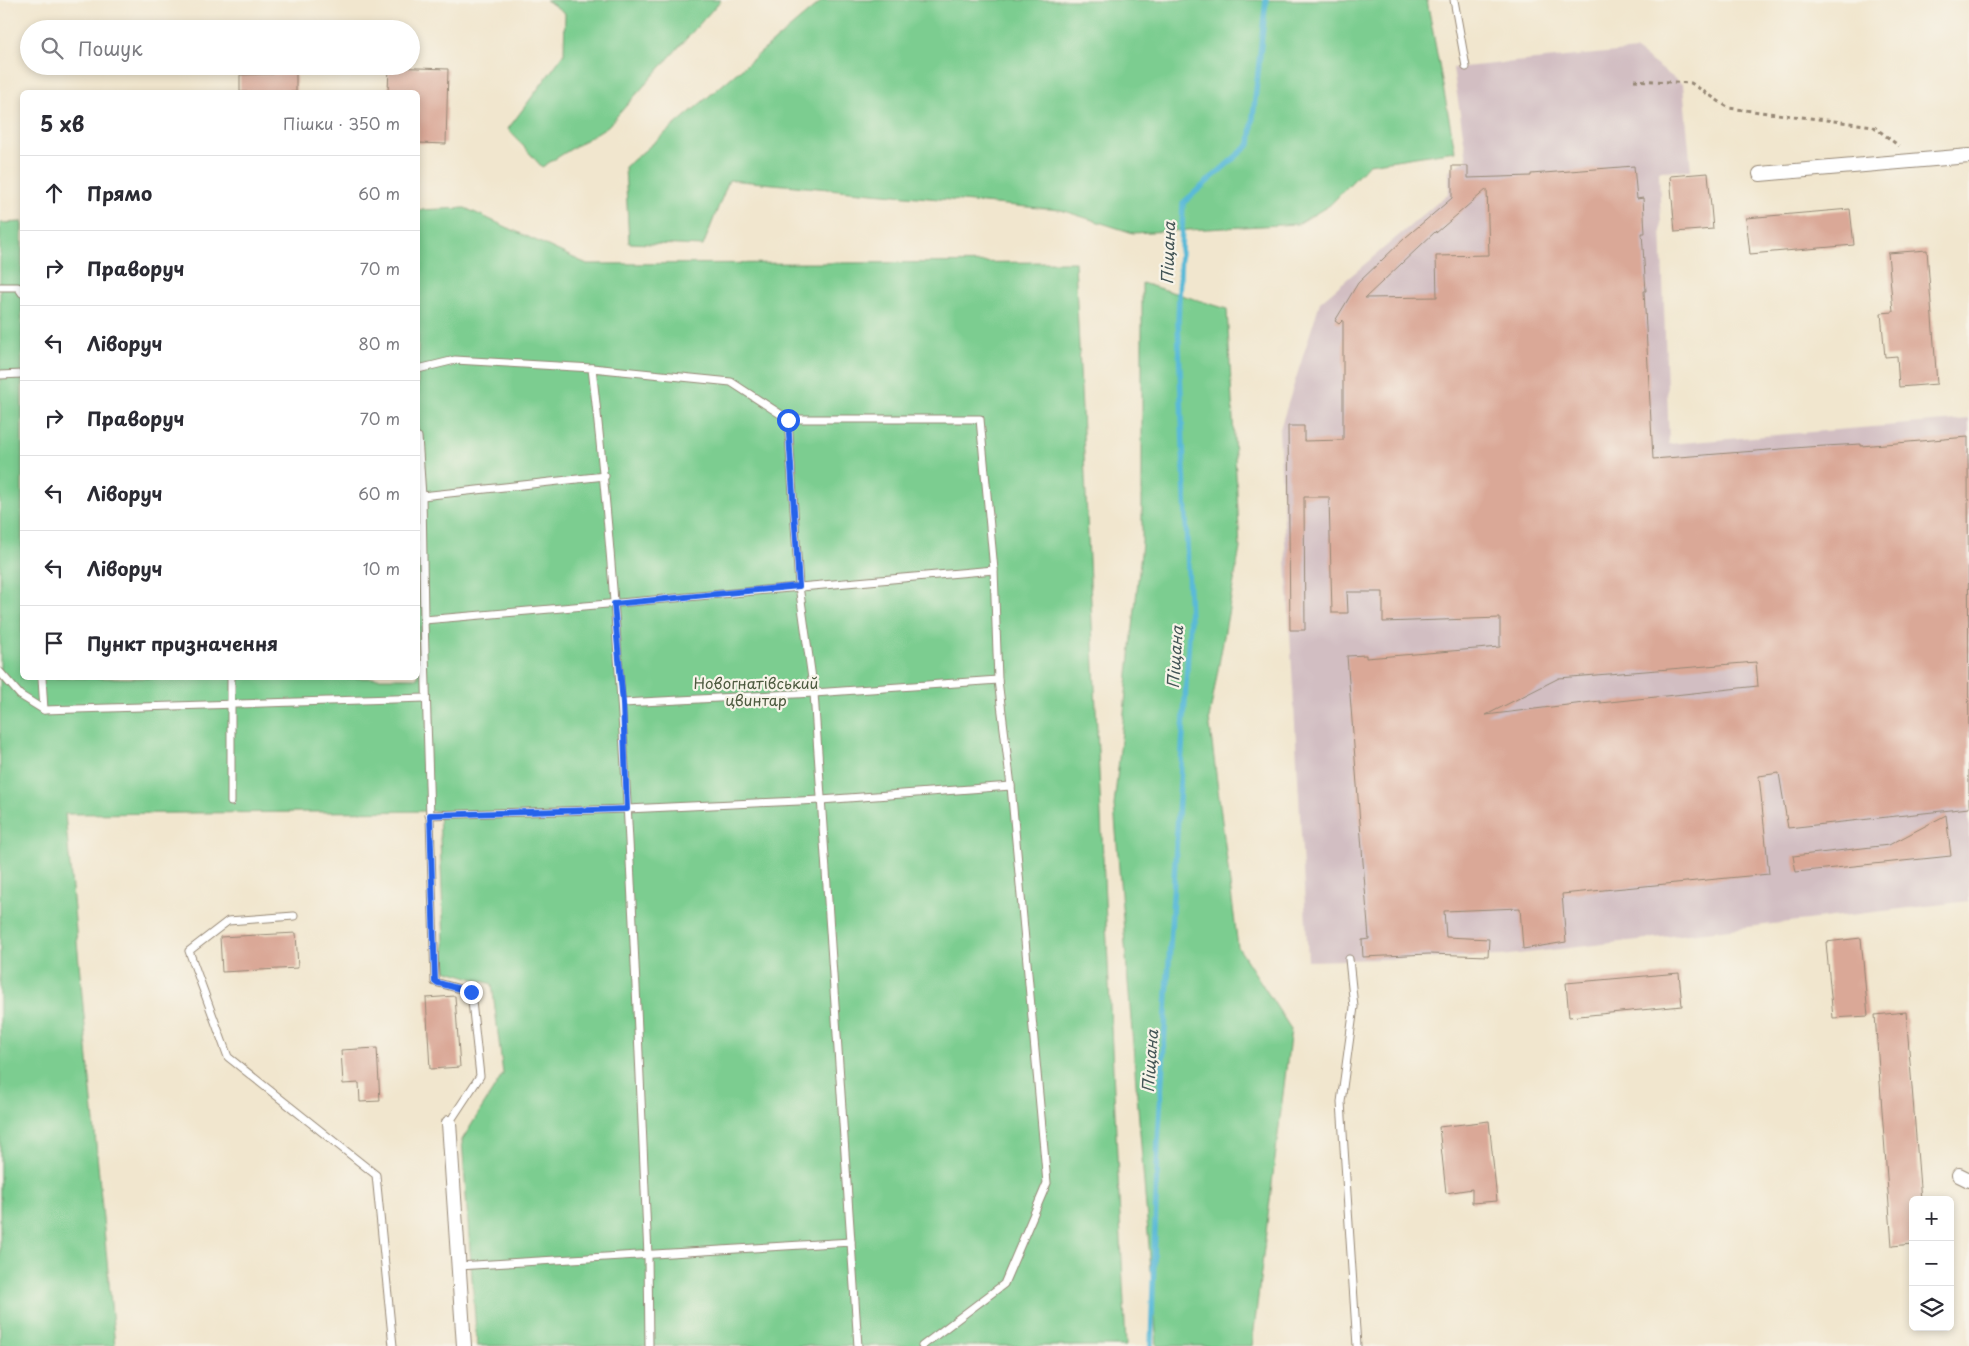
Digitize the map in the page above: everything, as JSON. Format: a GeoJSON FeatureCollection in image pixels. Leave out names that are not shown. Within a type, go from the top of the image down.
{"type":"FeatureCollection","features":[{"type":"Feature","properties":{"kind":"street"},"geometry":{"type":"LineString","coordinates":[[1760,174],[1969,156]]}},
{"type":"Feature","properties":{"kind":"street"},"geometry":{"type":"LineString","coordinates":[[449,1123],[464,1346]]}},
{"type":"Feature","properties":{"kind":"lane"},"geometry":{"type":"LineString","coordinates":[[1454,0],[1466,67]]}},
{"type":"Feature","properties":{"kind":"lane"},"geometry":{"type":"LineString","coordinates":[[0,287],[18,287],[20,290]]}},
{"type":"Feature","properties":{"kind":"lane"},"geometry":{"type":"LineString","coordinates":[[420,369],[455,360],[592,368],[731,382],[788,420],[980,419],[994,570],[998,680],[1011,786],[1047,1184],[1004,1284],[922,1346]]}},
{"type":"Feature","properties":{"kind":"lane"},"geometry":{"type":"LineString","coordinates":[[592,368],[605,476],[623,703],[648,1255],[649,1346]]}},
{"type":"Feature","properties":{"kind":"lane"},"geometry":{"type":"LineString","coordinates":[[0,375],[20,374]]}},
{"type":"Feature","properties":{"kind":"lane"},"geometry":{"type":"LineString","coordinates":[[788,420],[799,586],[814,693],[858,1346]]}},
{"type":"Feature","properties":{"kind":"lane"},"geometry":{"type":"LineString","coordinates":[[420,466],[435,982],[471,992],[480,1076],[449,1123]]}},
{"type":"Feature","properties":{"kind":"lane"},"geometry":{"type":"LineString","coordinates":[[422,496],[605,476]]}},
{"type":"Feature","properties":{"kind":"lane"},"geometry":{"type":"LineString","coordinates":[[424,620],[994,570]]}},
{"type":"Feature","properties":{"kind":"lane"},"geometry":{"type":"LineString","coordinates":[[0,672],[20,695],[44,710],[426,698]]}},
{"type":"Feature","properties":{"kind":"lane"},"geometry":{"type":"LineString","coordinates":[[42,680],[44,710]]}},
{"type":"Feature","properties":{"kind":"lane"},"geometry":{"type":"LineString","coordinates":[[230,802],[231,680]]}},
{"type":"Feature","properties":{"kind":"lane"},"geometry":{"type":"LineString","coordinates":[[623,703],[814,693],[998,680]]}},
{"type":"Feature","properties":{"kind":"lane"},"geometry":{"type":"LineString","coordinates":[[430,815],[627,809],[821,800],[1011,786]]}},
{"type":"Feature","properties":{"kind":"lane"},"geometry":{"type":"LineString","coordinates":[[294,916],[228,921],[189,951],[228,1057],[376,1175],[393,1346]]}},
{"type":"Feature","properties":{"kind":"lane"},"geometry":{"type":"LineString","coordinates":[[1349,959],[1354,1007],[1341,1102],[1357,1346]]}},
{"type":"Feature","properties":{"kind":"lane"},"geometry":{"type":"LineString","coordinates":[[458,1266],[851,1242]]}},
{"type":"Feature","properties":{"kind":"path"},"geometry":{"type":"LineString","coordinates":[[1634,80],[1691,83],[1729,108],[1873,126],[1917,160]]}},
{"type":"Feature","properties":{"kind":"shaded area"},"geometry":{"type":"Polygon","coordinates":[[[1636,50],[1683,85],[1691,170],[1659,171],[1669,444],[1969,419],[1969,901],[1501,956],[1308,961],[1279,432],[1320,302],[1449,193],[1449,170],[1467,160],[1453,68],[1636,50]]]}},
{"type":"Feature","properties":{"kind":"green space"},"geometry":{"type":"Polygon","coordinates":[[[546,0],[721,0],[608,126],[542,167],[508,129],[564,54],[565,13],[546,0]]]}},
{"type":"Feature","properties":{"kind":"green space"},"geometry":{"type":"Polygon","coordinates":[[[823,0],[1427,0],[1455,151],[1369,164],[1330,205],[1298,224],[1133,233],[1061,210],[729,180],[703,246],[629,243],[625,167],[823,0]]]}},
{"type":"Feature","properties":{"kind":"green space","name":"Новогнатівський цвинтар"},"geometry":{"type":"Polygon","coordinates":[[[465,208],[587,264],[1075,262],[1126,1346],[477,1346],[462,1140],[503,1074],[492,984],[445,970],[439,811],[65,814],[115,1346],[0,1346],[0,223],[20,222],[20,680],[420,680],[420,210],[465,208]]]}},
{"type":"Feature","properties":{"kind":"green space"},"geometry":{"type":"Polygon","coordinates":[[[1142,283],[1227,309],[1240,548],[1209,719],[1238,947],[1291,1029],[1252,1346],[1157,1346],[1114,806],[1142,543],[1142,283]]]}},
{"type":"Feature","properties":{"kind":"building"},"geometry":{"type":"Polygon","coordinates":[[[420,68],[448,69],[446,144],[420,143],[420,90],[388,90],[389,75],[420,75],[420,68]]]}},
{"type":"Feature","properties":{"kind":"building"},"geometry":{"type":"Polygon","coordinates":[[[240,75],[296,75],[296,90],[240,90],[240,75]]]}},
{"type":"Feature","properties":{"kind":"building"},"geometry":{"type":"Polygon","coordinates":[[[1452,166],[1468,166],[1468,178],[1531,176],[1531,174],[1634,166],[1637,199],[1643,198],[1645,233],[1642,233],[1646,291],[1644,291],[1653,459],[1807,447],[1861,444],[1861,446],[1968,437],[1969,808],[1788,828],[1779,773],[1759,776],[1769,874],[1562,894],[1566,942],[1523,949],[1520,908],[1444,911],[1446,937],[1489,939],[1488,956],[1429,954],[1363,957],[1362,940],[1369,939],[1347,656],[1366,655],[1366,658],[1500,647],[1500,618],[1383,622],[1383,592],[1347,592],[1348,613],[1332,613],[1329,497],[1304,497],[1305,630],[1290,630],[1288,426],[1304,426],[1304,441],[1343,440],[1343,320],[1339,324],[1335,321],[1358,283],[1406,237],[1452,198],[1452,166]],[[1487,189],[1436,233],[1436,231],[1365,298],[1437,297],[1436,256],[1489,255],[1487,189]],[[1756,662],[1559,678],[1486,715],[1600,701],[1600,703],[1758,686],[1756,662]]]}},
{"type":"Feature","properties":{"kind":"building"},"geometry":{"type":"Polygon","coordinates":[[[1708,173],[1713,229],[1675,232],[1670,176],[1708,173]]]}},
{"type":"Feature","properties":{"kind":"building"},"geometry":{"type":"Polygon","coordinates":[[[1850,209],[1854,245],[1750,254],[1746,218],[1850,209]]]}},
{"type":"Feature","properties":{"kind":"building"},"geometry":{"type":"Polygon","coordinates":[[[1927,250],[1937,384],[1899,387],[1897,356],[1885,357],[1881,313],[1893,312],[1888,253],[1927,250]]]}},
{"type":"Feature","properties":{"kind":"building"},"geometry":{"type":"Polygon","coordinates":[[[1946,815],[1951,856],[1796,872],[1793,856],[1889,845],[1946,815]]]}},
{"type":"Feature","properties":{"kind":"building"},"geometry":{"type":"Polygon","coordinates":[[[296,933],[298,968],[222,972],[220,937],[296,933]]]}},
{"type":"Feature","properties":{"kind":"building"},"geometry":{"type":"Polygon","coordinates":[[[1861,938],[1868,1016],[1833,1018],[1826,942],[1861,938]]]}},
{"type":"Feature","properties":{"kind":"building"},"geometry":{"type":"Polygon","coordinates":[[[1679,973],[1682,1006],[1569,1017],[1566,983],[1679,973]]]}},
{"type":"Feature","properties":{"kind":"building"},"geometry":{"type":"Polygon","coordinates":[[[455,996],[460,1067],[430,1069],[426,998],[455,996]]]}},
{"type":"Feature","properties":{"kind":"building"},"geometry":{"type":"Polygon","coordinates":[[[1906,1012],[1921,1196],[1909,1196],[1909,1244],[1892,1246],[1875,1015],[1906,1012]]]}},
{"type":"Feature","properties":{"kind":"building"},"geometry":{"type":"Polygon","coordinates":[[[377,1048],[380,1101],[360,1102],[359,1083],[343,1084],[341,1050],[377,1048]]]}},
{"type":"Feature","properties":{"kind":"building"},"geometry":{"type":"Polygon","coordinates":[[[1489,1121],[1497,1201],[1472,1203],[1472,1189],[1446,1193],[1439,1127],[1489,1121]]]}},
{"type":"Feature","properties":{"kind":"waterway","name":"Піщана"},"geometry":{"type":"LineString","coordinates":[[1151,1346],[1158,1142],[1190,619],[1178,321],[1183,203],[1250,144],[1266,0]]}},
{"type":"Feature","properties":{"kind":"route"},"geometry":{"type":"LineString","coordinates":[[471,992],[435,982],[430,815],[627,809],[623,703],[614,604],[799,586],[788,420]]}}]}
